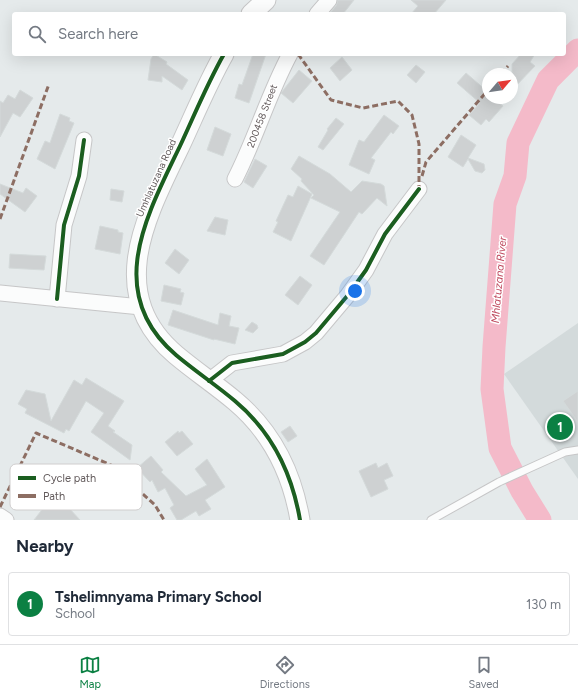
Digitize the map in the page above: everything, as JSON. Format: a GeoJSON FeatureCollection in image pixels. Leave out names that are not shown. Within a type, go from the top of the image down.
{"type":"FeatureCollection","features":[{"type":"Feature","properties":{"kind":"street"},"geometry":{"type":"LineString","coordinates":[[319,12],[329,0]]}},
{"type":"Feature","properties":{"kind":"street","name":"Umhlatuzana Road"},"geometry":{"type":"LineString","coordinates":[[223,56],[151,206],[140,240],[135,271],[136,284],[141,307],[152,328],[164,344],[236,401],[268,435],[287,470],[300,520]]}},
{"type":"Feature","properties":{"kind":"street","name":"200458 Street"},"geometry":{"type":"LineString","coordinates":[[235,179],[248,152],[275,83],[289,56]]}},
{"type":"Feature","properties":{"kind":"street"},"geometry":{"type":"LineString","coordinates":[[57,299],[64,225],[78,176],[84,140]]}},
{"type":"Feature","properties":{"kind":"street"},"geometry":{"type":"LineString","coordinates":[[209,381],[232,363],[247,359],[283,354],[305,342],[316,332],[348,296],[366,270],[385,234],[419,189]]}},
{"type":"Feature","properties":{"kind":"street"},"geometry":{"type":"LineString","coordinates":[[0,292],[141,307]]}},
{"type":"Feature","properties":{"kind":"street"},"geometry":{"type":"LineString","coordinates":[[0,516],[6,520]]}},
{"type":"Feature","properties":{"kind":"lane"},"geometry":{"type":"LineString","coordinates":[[431,520],[499,482],[565,452],[578,450]]}},
{"type":"Feature","properties":{"kind":"shaded area"},"geometry":{"type":"Polygon","coordinates":[[[578,323],[578,479],[504,374],[578,323]]]}},
{"type":"Feature","properties":{"kind":"building"},"geometry":{"type":"Polygon","coordinates":[[[338,0],[354,0],[345,12],[331,12],[336,6],[338,0]]]}},
{"type":"Feature","properties":{"kind":"building"},"geometry":{"type":"Polygon","coordinates":[[[411,0],[446,0],[436,12],[413,12],[418,6],[411,0]]]}},
{"type":"Feature","properties":{"kind":"building"},"geometry":{"type":"Polygon","coordinates":[[[153,56],[157,56],[167,62],[166,64],[188,80],[182,90],[162,76],[162,82],[148,80],[153,56]]]}},
{"type":"Feature","properties":{"kind":"building"},"geometry":{"type":"Polygon","coordinates":[[[252,56],[265,56],[249,103],[235,98],[239,84],[242,85],[252,56]]]}},
{"type":"Feature","properties":{"kind":"building"},"geometry":{"type":"Polygon","coordinates":[[[519,56],[534,56],[530,62],[535,66],[518,84],[518,68],[512,68],[512,64],[519,56]]]}},
{"type":"Feature","properties":{"kind":"building"},"geometry":{"type":"Polygon","coordinates":[[[342,57],[352,70],[340,81],[330,68],[342,57]]]}},
{"type":"Feature","properties":{"kind":"building"},"geometry":{"type":"Polygon","coordinates":[[[416,65],[425,72],[416,83],[407,75],[416,65]]]}},
{"type":"Feature","properties":{"kind":"building"},"geometry":{"type":"Polygon","coordinates":[[[299,70],[312,81],[293,103],[281,93],[299,70]]]}},
{"type":"Feature","properties":{"kind":"building"},"geometry":{"type":"Polygon","coordinates":[[[466,73],[482,87],[482,104],[500,104],[503,106],[489,122],[486,119],[481,125],[469,115],[480,103],[457,83],[466,73]]]}},
{"type":"Feature","properties":{"kind":"building"},"geometry":{"type":"Polygon","coordinates":[[[20,90],[33,98],[20,117],[13,113],[0,137],[0,101],[3,103],[8,95],[15,99],[20,90]]]}},
{"type":"Feature","properties":{"kind":"building"},"geometry":{"type":"Polygon","coordinates":[[[60,114],[70,118],[69,121],[74,123],[55,169],[37,159],[45,141],[50,143],[60,114]]]}},
{"type":"Feature","properties":{"kind":"building"},"geometry":{"type":"Polygon","coordinates":[[[384,115],[399,126],[393,134],[391,132],[371,158],[375,160],[369,174],[349,165],[359,140],[364,142],[384,115]]]}},
{"type":"Feature","properties":{"kind":"building"},"geometry":{"type":"Polygon","coordinates":[[[336,118],[344,124],[323,150],[318,147],[328,130],[327,129],[336,118]]]}},
{"type":"Feature","properties":{"kind":"building"},"geometry":{"type":"Polygon","coordinates":[[[215,127],[231,134],[223,156],[207,150],[215,127]]]}},
{"type":"Feature","properties":{"kind":"building"},"geometry":{"type":"Polygon","coordinates":[[[461,135],[476,145],[468,158],[484,164],[485,170],[482,173],[475,171],[468,159],[463,167],[448,157],[461,135]]]}},
{"type":"Feature","properties":{"kind":"building"},"geometry":{"type":"Polygon","coordinates":[[[299,156],[330,174],[351,192],[362,181],[381,184],[384,186],[387,206],[377,198],[362,214],[359,212],[324,265],[310,256],[340,212],[311,198],[314,195],[301,181],[302,179],[291,169],[299,156]]]}},
{"type":"Feature","properties":{"kind":"building"},"geometry":{"type":"Polygon","coordinates":[[[255,159],[267,166],[253,188],[244,182],[255,159]]]}},
{"type":"Feature","properties":{"kind":"building"},"geometry":{"type":"Polygon","coordinates":[[[0,184],[23,193],[26,188],[37,196],[25,212],[0,194],[0,184]]]}},
{"type":"Feature","properties":{"kind":"building"},"geometry":{"type":"Polygon","coordinates":[[[298,186],[312,194],[291,241],[273,232],[278,222],[276,221],[288,195],[293,197],[298,186]]]}},
{"type":"Feature","properties":{"kind":"building"},"geometry":{"type":"Polygon","coordinates":[[[111,189],[124,191],[122,202],[110,200],[111,189]]]}},
{"type":"Feature","properties":{"kind":"building"},"geometry":{"type":"Polygon","coordinates":[[[215,217],[228,220],[225,235],[207,231],[215,217]]]}},
{"type":"Feature","properties":{"kind":"building"},"geometry":{"type":"Polygon","coordinates":[[[100,226],[118,230],[118,232],[123,233],[120,254],[95,249],[100,226]]]}},
{"type":"Feature","properties":{"kind":"building"},"geometry":{"type":"Polygon","coordinates":[[[175,249],[189,260],[179,274],[165,263],[175,249]]]}},
{"type":"Feature","properties":{"kind":"building"},"geometry":{"type":"Polygon","coordinates":[[[10,254],[46,256],[44,270],[9,268],[10,254]]]}},
{"type":"Feature","properties":{"kind":"building"},"geometry":{"type":"Polygon","coordinates":[[[300,276],[312,285],[298,305],[285,295],[300,276]]]}},
{"type":"Feature","properties":{"kind":"building"},"geometry":{"type":"Polygon","coordinates":[[[164,285],[181,289],[180,292],[184,293],[181,305],[161,301],[164,285]]]}},
{"type":"Feature","properties":{"kind":"building"},"geometry":{"type":"Polygon","coordinates":[[[173,310],[218,325],[220,313],[231,316],[229,326],[239,328],[235,344],[214,340],[168,325],[173,310]]]}},
{"type":"Feature","properties":{"kind":"building"},"geometry":{"type":"Polygon","coordinates":[[[252,322],[257,325],[258,328],[253,333],[245,330],[252,322]]]}},
{"type":"Feature","properties":{"kind":"building"},"geometry":{"type":"Polygon","coordinates":[[[86,378],[124,401],[108,426],[115,431],[113,432],[132,445],[130,460],[91,432],[104,413],[86,401],[69,431],[66,429],[64,433],[25,413],[27,409],[18,404],[26,390],[45,394],[51,421],[74,380],[82,385],[86,378]]]}},
{"type":"Feature","properties":{"kind":"building"},"geometry":{"type":"Polygon","coordinates":[[[578,391],[578,422],[563,401],[578,391]]]}},
{"type":"Feature","properties":{"kind":"building"},"geometry":{"type":"Polygon","coordinates":[[[290,426],[297,436],[288,442],[281,432],[290,426]]]}},
{"type":"Feature","properties":{"kind":"building"},"geometry":{"type":"Polygon","coordinates":[[[178,431],[179,433],[182,431],[193,444],[177,456],[165,442],[178,431]]]}},
{"type":"Feature","properties":{"kind":"building"},"geometry":{"type":"Polygon","coordinates":[[[151,456],[163,470],[161,472],[186,496],[207,485],[195,469],[207,459],[225,487],[205,500],[211,509],[199,516],[196,511],[181,520],[177,520],[170,508],[174,505],[165,488],[158,492],[152,480],[150,482],[142,473],[142,464],[151,456]]]}},
{"type":"Feature","properties":{"kind":"building"},"geometry":{"type":"Polygon","coordinates":[[[376,463],[378,468],[387,463],[393,476],[384,480],[388,489],[371,497],[359,471],[376,463]]]}},
{"type":"Feature","properties":{"kind":"building"},"geometry":{"type":"Polygon","coordinates":[[[42,510],[71,510],[80,520],[34,520],[42,510]]]}},
{"type":"Feature","properties":{"kind":"waterway","name":"Mhlatuzana River"},"geometry":{"type":"LineString","coordinates":[[540,520],[522,491],[500,448],[492,389],[505,204],[515,176],[518,143],[548,80],[578,50]]}},
{"type":"Feature","properties":{"kind":"marked path"},"geometry":{"type":"LineString","coordinates":[[299,56],[331,100],[363,108],[398,101],[412,115],[419,144],[419,189]]}},
{"type":"Feature","properties":{"kind":"marked path"},"geometry":{"type":"LineString","coordinates":[[0,219],[49,84]]}},
{"type":"Feature","properties":{"kind":"marked path"},"geometry":{"type":"LineString","coordinates":[[422,176],[426,162],[482,97]]}},
{"type":"Feature","properties":{"kind":"marked path"},"geometry":{"type":"LineString","coordinates":[[21,464],[36,433],[109,464]]}},
{"type":"Feature","properties":{"kind":"marked path"},"geometry":{"type":"LineString","coordinates":[[0,507],[10,486]]}},
{"type":"Feature","properties":{"kind":"marked path"},"geometry":{"type":"LineString","coordinates":[[142,493],[155,505],[164,520]]}},
{"type":"Feature","properties":{"kind":"cycle path"},"geometry":{"type":"LineString","coordinates":[[223,56],[206,88],[155,199],[145,226],[138,253],[136,280],[141,306],[154,331],[176,355],[228,395],[248,413],[270,440],[286,470],[292,486],[300,520]]}},
{"type":"Feature","properties":{"kind":"cycle path"},"geometry":{"type":"LineString","coordinates":[[57,299],[64,225],[79,176],[84,140]]}},
{"type":"Feature","properties":{"kind":"cycle path"},"geometry":{"type":"LineString","coordinates":[[209,381],[232,363],[283,354],[305,342],[316,333],[348,295],[366,270],[385,234],[419,189]]}},
{"type":"Feature","properties":{"kind":"place","name":"Tshelimnyama Primary School"},"geometry":{"type":"Point","coordinates":[560,427]}}]}
